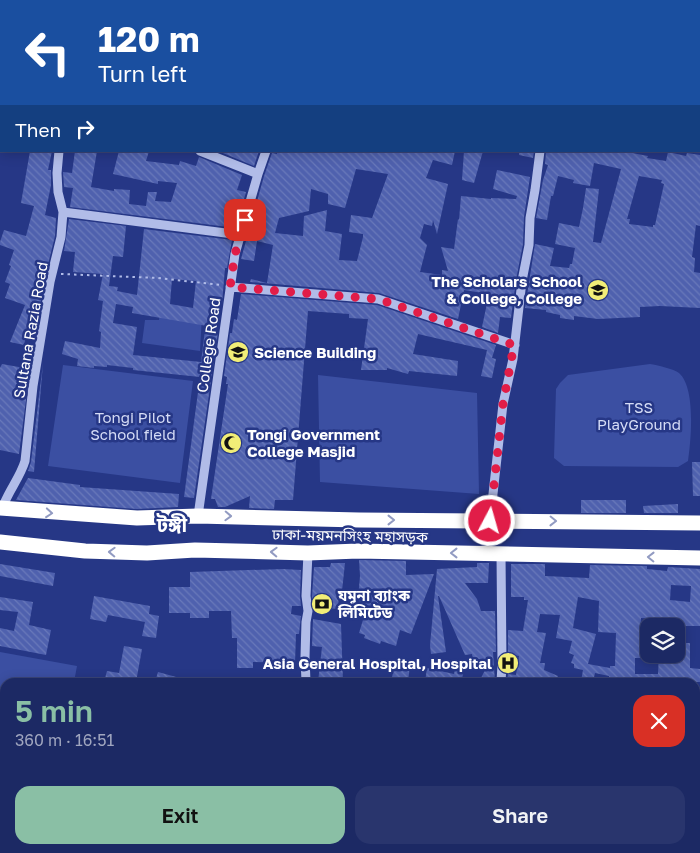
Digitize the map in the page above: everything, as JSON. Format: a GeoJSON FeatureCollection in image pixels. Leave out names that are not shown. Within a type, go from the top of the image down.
{"type":"FeatureCollection","features":[{"type":"Feature","properties":{"kind":"highway","name":"ঢাকা-ময়মনসিংহ মহাসড়ক"},"geometry":{"type":"LineString","coordinates":[[1,508],[136,518],[198,516],[359,520],[700,523]]}},
{"type":"Feature","properties":{"kind":"highway","name":"ঢাকা-ময়মনসিংহ মহাসড়ক"},"geometry":{"type":"LineString","coordinates":[[0,542],[94,551],[147,553],[195,550],[308,553],[358,551],[700,558]]}},
{"type":"Feature","properties":{"kind":"street","name":"Sultana Razia Road"},"geometry":{"type":"LineString","coordinates":[[1,508],[25,461],[33,386],[52,273],[61,237],[63,212],[58,182],[59,152]]}},
{"type":"Feature","properties":{"kind":"street"},"geometry":{"type":"LineString","coordinates":[[203,152],[258,174]]}},
{"type":"Feature","properties":{"kind":"street","name":"College Road"},"geometry":{"type":"LineString","coordinates":[[198,516],[235,254],[266,152]]}},
{"type":"Feature","properties":{"kind":"street"},"geometry":{"type":"LineString","coordinates":[[490,521],[503,404],[529,245],[530,218],[540,152]]}},
{"type":"Feature","properties":{"kind":"street"},"geometry":{"type":"LineString","coordinates":[[63,212],[241,235]]}},
{"type":"Feature","properties":{"kind":"street"},"geometry":{"type":"LineString","coordinates":[[230,287],[378,299],[514,345]]}},
{"type":"Feature","properties":{"kind":"street"},"geometry":{"type":"LineString","coordinates":[[306,678],[308,553]]}},
{"type":"Feature","properties":{"kind":"street"},"geometry":{"type":"LineString","coordinates":[[501,554],[501,678]]}},
{"type":"Feature","properties":{"kind":"path"},"geometry":{"type":"LineString","coordinates":[[52,273],[158,278],[230,287]]}},
{"type":"Feature","properties":{"kind":"green space"},"geometry":{"type":"Polygon","coordinates":[[[160,311],[202,316],[200,351],[142,343],[145,320],[159,320],[160,311]]]}},
{"type":"Feature","properties":{"kind":"green space","name":"TSS PlayGround"},"geometry":{"type":"Polygon","coordinates":[[[650,364],[665,367],[679,373],[688,390],[691,415],[688,461],[678,467],[564,466],[554,458],[556,389],[568,375],[650,364]]]}},
{"type":"Feature","properties":{"kind":"green space","name":"Tongi Pilot School field"},"geometry":{"type":"Polygon","coordinates":[[[63,365],[193,381],[180,483],[48,466],[63,365]]]}},
{"type":"Feature","properties":{"kind":"green space"},"geometry":{"type":"Polygon","coordinates":[[[318,375],[477,393],[479,494],[320,482],[318,375]]]}},
{"type":"Feature","properties":{"kind":"green space"},"geometry":{"type":"Polygon","coordinates":[[[0,652],[77,666],[75,678],[0,678],[0,652]]]}},
{"type":"Feature","properties":{"kind":"building"},"geometry":{"type":"Polygon","coordinates":[[[30,152],[52,152],[48,170],[51,170],[51,185],[45,215],[56,218],[55,236],[44,281],[37,326],[35,330],[28,327],[24,345],[10,342],[25,305],[5,298],[10,284],[5,282],[14,250],[0,245],[4,230],[26,236],[34,206],[21,203],[30,152]]]}},
{"type":"Feature","properties":{"kind":"building"},"geometry":{"type":"Polygon","coordinates":[[[75,152],[97,152],[91,187],[114,191],[114,189],[130,190],[129,204],[146,206],[148,192],[157,192],[155,201],[171,202],[177,183],[158,181],[158,184],[113,174],[119,152],[149,152],[146,161],[179,165],[180,161],[196,166],[199,157],[242,175],[237,190],[246,192],[236,228],[70,207],[73,188],[64,187],[63,172],[72,173],[75,152]]]}},
{"type":"Feature","properties":{"kind":"building"},"geometry":{"type":"Polygon","coordinates":[[[220,152],[259,152],[254,166],[220,152]]]}},
{"type":"Feature","properties":{"kind":"building"},"geometry":{"type":"Polygon","coordinates":[[[455,152],[452,165],[433,160],[426,178],[448,184],[437,234],[433,220],[432,226],[424,224],[420,238],[427,245],[420,272],[442,275],[442,270],[448,271],[441,247],[454,249],[461,196],[516,199],[517,196],[493,189],[497,170],[530,177],[524,217],[523,244],[511,318],[500,317],[498,333],[482,327],[489,294],[464,290],[458,319],[379,293],[250,282],[251,279],[267,283],[273,245],[257,241],[254,261],[241,259],[272,153],[455,152]],[[356,169],[345,208],[328,204],[328,194],[311,189],[309,211],[279,218],[275,233],[303,236],[304,216],[327,210],[325,231],[342,234],[339,260],[357,261],[363,234],[349,232],[351,215],[372,218],[388,174],[356,169]]]}},
{"type":"Feature","properties":{"kind":"building"},"geometry":{"type":"Polygon","coordinates":[[[464,152],[483,152],[474,183],[462,180],[464,152]]]}},
{"type":"Feature","properties":{"kind":"building"},"geometry":{"type":"Polygon","coordinates":[[[519,152],[534,152],[533,158],[519,155],[519,152]]]}},
{"type":"Feature","properties":{"kind":"building"},"geometry":{"type":"Polygon","coordinates":[[[546,152],[632,152],[648,156],[647,158],[666,161],[668,152],[686,156],[687,153],[700,155],[700,226],[696,225],[692,257],[695,258],[694,272],[700,273],[700,308],[640,307],[640,317],[598,319],[574,316],[574,320],[560,318],[560,315],[546,312],[546,310],[525,308],[535,244],[554,248],[550,266],[569,268],[570,264],[572,264],[575,248],[555,244],[559,223],[579,227],[586,188],[599,189],[593,242],[601,243],[621,169],[594,163],[590,186],[573,183],[574,180],[558,176],[553,196],[551,196],[547,220],[536,218],[543,180],[548,165],[545,164],[546,152]],[[639,176],[627,219],[630,219],[629,224],[653,227],[655,225],[664,184],[661,183],[662,180],[639,176]]]}},
{"type":"Feature","properties":{"kind":"building"},"geometry":{"type":"Polygon","coordinates":[[[69,219],[126,226],[123,257],[113,256],[109,286],[118,287],[117,291],[137,295],[144,229],[232,240],[227,268],[225,268],[222,304],[211,303],[207,326],[132,313],[133,307],[116,304],[113,323],[137,327],[133,355],[201,362],[205,330],[218,332],[194,498],[184,497],[200,377],[133,370],[133,368],[107,365],[107,367],[94,366],[94,368],[77,366],[78,359],[62,354],[65,341],[100,348],[101,332],[99,331],[103,301],[98,300],[103,274],[73,272],[75,252],[64,251],[69,219]],[[172,279],[170,304],[193,308],[196,281],[172,279]]]}},
{"type":"Feature","properties":{"kind":"building"},"geometry":{"type":"Polygon","coordinates":[[[241,294],[377,305],[496,345],[492,358],[496,359],[492,378],[481,376],[487,350],[418,334],[413,354],[458,361],[457,376],[409,371],[408,374],[387,368],[387,370],[361,370],[368,319],[349,318],[349,314],[308,311],[293,500],[275,500],[274,509],[249,508],[250,496],[225,507],[218,507],[215,499],[211,499],[228,384],[226,384],[227,377],[224,376],[230,333],[232,333],[234,319],[237,320],[241,294]]]}},
{"type":"Feature","properties":{"kind":"building"},"geometry":{"type":"Polygon","coordinates":[[[43,363],[34,472],[28,471],[31,462],[43,363]]]}},
{"type":"Feature","properties":{"kind":"building"},"geometry":{"type":"Polygon","coordinates":[[[2,364],[30,369],[19,454],[0,450],[0,368],[2,364]]]}},
{"type":"Feature","properties":{"kind":"building"},"geometry":{"type":"Polygon","coordinates":[[[692,462],[700,462],[700,496],[693,496],[692,462]]]}},
{"type":"Feature","properties":{"kind":"building"},"geometry":{"type":"Polygon","coordinates":[[[28,478],[80,485],[80,487],[179,494],[178,507],[137,509],[16,500],[28,478]]]}},
{"type":"Feature","properties":{"kind":"building"},"geometry":{"type":"Polygon","coordinates":[[[581,500],[626,500],[626,513],[581,513],[581,500]]]}},
{"type":"Feature","properties":{"kind":"building"},"geometry":{"type":"Polygon","coordinates":[[[678,504],[678,513],[644,513],[643,506],[678,504]]]}},
{"type":"Feature","properties":{"kind":"building"},"geometry":{"type":"Polygon","coordinates":[[[359,560],[406,561],[406,575],[434,574],[411,634],[400,630],[396,646],[381,641],[380,644],[364,638],[365,635],[359,633],[366,610],[357,609],[360,576],[359,560]]]}},
{"type":"Feature","properties":{"kind":"building"},"geometry":{"type":"Polygon","coordinates":[[[331,563],[345,563],[342,591],[339,591],[338,609],[314,607],[312,596],[314,567],[330,567],[331,563]]]}},
{"type":"Feature","properties":{"kind":"building"},"geometry":{"type":"Polygon","coordinates":[[[477,563],[489,563],[488,583],[465,583],[477,599],[481,611],[495,611],[496,652],[493,652],[495,678],[481,678],[485,670],[474,671],[472,654],[465,655],[439,596],[446,652],[431,654],[430,645],[437,569],[477,567],[477,563]]]}},
{"type":"Feature","properties":{"kind":"building"},"geometry":{"type":"Polygon","coordinates":[[[0,564],[55,573],[53,586],[0,576],[0,564]]]}},
{"type":"Feature","properties":{"kind":"building"},"geometry":{"type":"Polygon","coordinates":[[[511,564],[545,564],[545,576],[589,578],[590,565],[647,566],[647,569],[667,571],[668,567],[700,569],[700,626],[685,626],[685,618],[640,618],[640,658],[635,658],[635,674],[658,674],[659,663],[685,663],[685,643],[690,643],[690,668],[700,669],[700,678],[609,678],[609,676],[595,673],[594,678],[582,678],[583,670],[574,668],[574,664],[571,663],[574,655],[569,653],[572,641],[556,638],[560,615],[540,614],[537,632],[546,633],[540,663],[545,663],[544,670],[558,676],[557,678],[508,678],[508,674],[516,675],[519,656],[508,654],[508,630],[523,631],[528,600],[524,600],[524,597],[511,597],[511,564]],[[671,585],[670,600],[690,602],[691,586],[671,585]],[[578,597],[573,628],[596,634],[588,664],[610,668],[610,666],[615,666],[616,633],[598,632],[599,601],[578,597]]]}},
{"type":"Feature","properties":{"kind":"building"},"geometry":{"type":"Polygon","coordinates":[[[301,570],[301,606],[292,606],[291,614],[301,616],[299,634],[296,634],[295,663],[253,662],[253,668],[237,668],[237,638],[232,638],[231,611],[209,611],[209,618],[190,618],[190,613],[169,613],[169,587],[190,587],[190,572],[301,570]]]}},
{"type":"Feature","properties":{"kind":"building"},"geometry":{"type":"Polygon","coordinates":[[[94,596],[150,606],[149,614],[159,616],[156,638],[142,636],[145,622],[108,615],[106,622],[90,619],[94,596]]]}},
{"type":"Feature","properties":{"kind":"building"},"geometry":{"type":"Polygon","coordinates":[[[0,597],[33,602],[29,625],[51,630],[46,655],[0,646],[0,628],[14,631],[18,612],[0,610],[0,597]]]}},
{"type":"Feature","properties":{"kind":"building"},"geometry":{"type":"Polygon","coordinates":[[[313,619],[341,624],[343,678],[318,678],[322,647],[312,646],[313,619]]]}},
{"type":"Feature","properties":{"kind":"building"},"geometry":{"type":"Polygon","coordinates":[[[124,646],[142,649],[137,678],[105,678],[107,671],[119,673],[124,646]]]}},
{"type":"Feature","properties":{"kind":"building"},"geometry":{"type":"Polygon","coordinates":[[[398,664],[410,666],[408,678],[392,678],[393,670],[395,670],[398,664]]]}},
{"type":"Feature","properties":{"kind":"building"},"geometry":{"type":"Polygon","coordinates":[[[427,668],[454,674],[455,669],[464,671],[462,678],[426,678],[427,668]]]}},
{"type":"Feature","properties":{"kind":"building"},"geometry":{"type":"Polygon","coordinates":[[[158,672],[180,678],[156,678],[158,672]]]}},
{"type":"Feature","properties":{"kind":"place","name":"The Scholars School & College, College"},"geometry":{"type":"Point","coordinates":[598,290]}},
{"type":"Feature","properties":{"kind":"place","name":"Science Building"},"geometry":{"type":"Point","coordinates":[238,352]}},
{"type":"Feature","properties":{"kind":"place","name":"Tongi Government College Masjid"},"geometry":{"type":"Point","coordinates":[231,443]}},
{"type":"Feature","properties":{"kind":"place","name":"যমুনা ব্যাংক লিমিটেড"},"geometry":{"type":"Point","coordinates":[322,604]}},
{"type":"Feature","properties":{"kind":"place","name":"Asia General Hospital, Hospital"},"geometry":{"type":"Point","coordinates":[508,663]}},
{"type":"Feature","properties":{"kind":"district","name":"টঙ্গী"},"geometry":{"type":"Point","coordinates":[172,524]}},
{"type":"Feature","properties":{"kind":"route"},"geometry":{"type":"LineString","coordinates":[[245,220],[235,254],[230,287],[378,299],[514,345],[513,359],[503,404],[490,521]]}}]}
